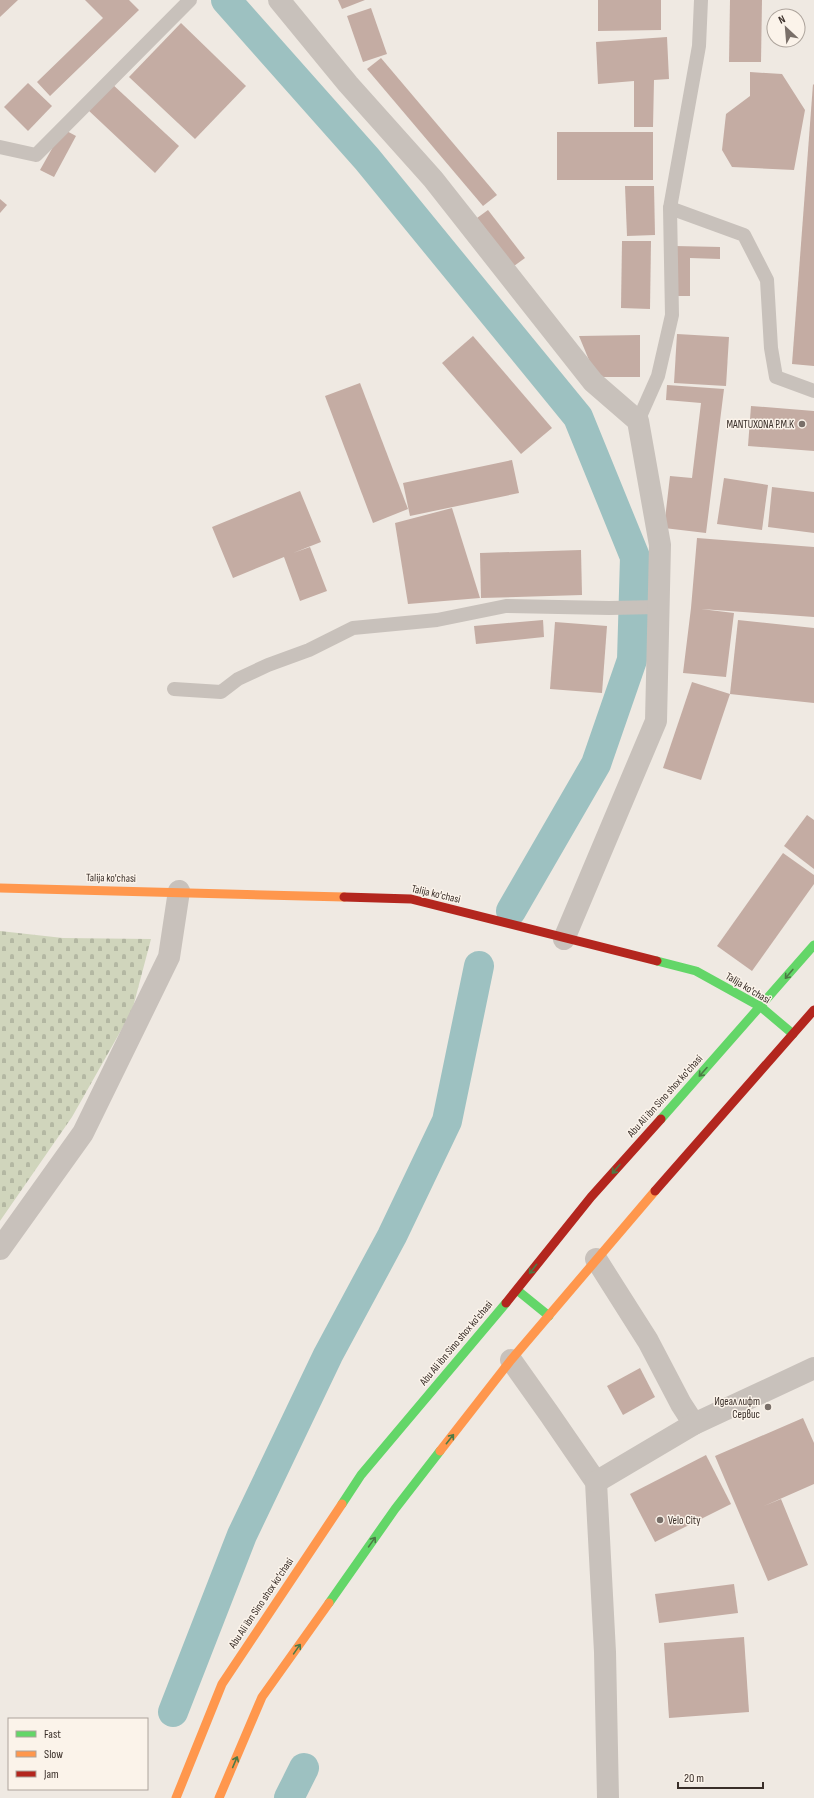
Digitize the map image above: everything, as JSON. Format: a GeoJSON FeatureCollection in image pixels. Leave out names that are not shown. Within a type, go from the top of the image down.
{"type":"FeatureCollection","features":[{"type":"Feature","properties":{"kind":"main road","name":"Talija ko'chasi"},"geometry":{"type":"LineString","coordinates":[[0,888],[179,891],[411,899],[564,939],[696,971],[761,1008],[792,1034]]}},
{"type":"Feature","properties":{"kind":"main road","name":"Abu Ali ibn Sino shox ko'chasi"},"geometry":{"type":"LineString","coordinates":[[176,1798],[222,1684],[357,1482],[517,1290],[558,1236],[624,1160],[761,1008],[814,945]]}},
{"type":"Feature","properties":{"kind":"main road"},"geometry":{"type":"LineString","coordinates":[[219,1798],[262,1697],[395,1509],[510,1360],[596,1259],[814,1010]]}},
{"type":"Feature","properties":{"kind":"main road"},"geometry":{"type":"LineString","coordinates":[[517,1290],[548,1316]]}},
{"type":"Feature","properties":{"kind":"street"},"geometry":{"type":"LineString","coordinates":[[279,0],[348,84],[433,179],[593,382],[638,421],[660,545],[656,721],[564,939]]}},
{"type":"Feature","properties":{"kind":"street"},"geometry":{"type":"LineString","coordinates":[[0,1249],[83,1133],[169,957],[179,891]]}},
{"type":"Feature","properties":{"kind":"street"},"geometry":{"type":"LineString","coordinates":[[596,1259],[648,1341],[694,1424]]}},
{"type":"Feature","properties":{"kind":"street"},"geometry":{"type":"LineString","coordinates":[[510,1360],[596,1482],[604,1652],[608,1798]]}},
{"type":"Feature","properties":{"kind":"street"},"geometry":{"type":"LineString","coordinates":[[596,1482],[694,1424],[814,1368]]}},
{"type":"Feature","properties":{"kind":"lane"},"geometry":{"type":"LineString","coordinates":[[0,147],[36,155],[190,0]]}},
{"type":"Feature","properties":{"kind":"lane"},"geometry":{"type":"LineString","coordinates":[[638,421],[658,376],[672,315],[670,208],[699,46],[701,0]]}},
{"type":"Feature","properties":{"kind":"lane"},"geometry":{"type":"LineString","coordinates":[[670,208],[744,235],[767,280],[771,348],[776,377],[814,391]]}},
{"type":"Feature","properties":{"kind":"lane"},"geometry":{"type":"LineString","coordinates":[[174,689],[221,692],[238,679],[268,665],[309,650],[353,628],[437,620],[506,606],[609,608],[658,607]]}},
{"type":"Feature","properties":{"kind":"green space"},"geometry":{"type":"Polygon","coordinates":[[[0,931],[63,938],[151,939],[132,1011],[72,1117],[0,1221],[0,931]]]}},
{"type":"Feature","properties":{"kind":"building"},"geometry":{"type":"Polygon","coordinates":[[[0,0],[18,0],[0,17],[0,0]]]}},
{"type":"Feature","properties":{"kind":"building"},"geometry":{"type":"Polygon","coordinates":[[[85,0],[129,0],[139,10],[50,96],[37,82],[103,18],[85,0]]]}},
{"type":"Feature","properties":{"kind":"building"},"geometry":{"type":"Polygon","coordinates":[[[338,0],[365,0],[342,9],[338,0]]]}},
{"type":"Feature","properties":{"kind":"building"},"geometry":{"type":"Polygon","coordinates":[[[598,0],[661,0],[661,30],[598,31],[598,0]]]}},
{"type":"Feature","properties":{"kind":"building"},"geometry":{"type":"Polygon","coordinates":[[[730,0],[762,0],[761,62],[729,62],[730,0]]]}},
{"type":"Feature","properties":{"kind":"building"},"geometry":{"type":"Polygon","coordinates":[[[371,8],[387,54],[363,62],[347,16],[371,8]]]}},
{"type":"Feature","properties":{"kind":"building"},"geometry":{"type":"Polygon","coordinates":[[[181,23],[246,86],[195,139],[129,77],[181,23]]]}},
{"type":"Feature","properties":{"kind":"building"},"geometry":{"type":"Polygon","coordinates":[[[667,37],[669,79],[654,80],[653,127],[634,127],[634,81],[598,84],[596,42],[667,37]]]}},
{"type":"Feature","properties":{"kind":"building"},"geometry":{"type":"Polygon","coordinates":[[[381,58],[497,195],[483,206],[367,69],[381,58]]]}},
{"type":"Feature","properties":{"kind":"building"},"geometry":{"type":"Polygon","coordinates":[[[750,72],[782,74],[805,110],[794,170],[732,167],[722,150],[726,114],[750,96],[750,72]]]}},
{"type":"Feature","properties":{"kind":"building"},"geometry":{"type":"Polygon","coordinates":[[[28,83],[52,106],[28,131],[4,107],[28,83]]]}},
{"type":"Feature","properties":{"kind":"building"},"geometry":{"type":"Polygon","coordinates":[[[111,83],[179,146],[155,173],[87,109],[111,83]]]}},
{"type":"Feature","properties":{"kind":"building"},"geometry":{"type":"Polygon","coordinates":[[[813,84],[814,85],[814,366],[792,364],[813,84]]]}},
{"type":"Feature","properties":{"kind":"building"},"geometry":{"type":"Polygon","coordinates":[[[63,129],[76,136],[54,177],[40,170],[63,129]]]}},
{"type":"Feature","properties":{"kind":"building"},"geometry":{"type":"Polygon","coordinates":[[[557,132],[653,132],[653,180],[557,180],[557,132]]]}},
{"type":"Feature","properties":{"kind":"building"},"geometry":{"type":"Polygon","coordinates":[[[625,186],[654,186],[655,235],[627,236],[625,186]]]}},
{"type":"Feature","properties":{"kind":"building"},"geometry":{"type":"Polygon","coordinates":[[[0,199],[7,205],[0,213],[0,199]]]}},
{"type":"Feature","properties":{"kind":"building"},"geometry":{"type":"Polygon","coordinates":[[[488,210],[525,258],[514,266],[477,218],[488,210]]]}},
{"type":"Feature","properties":{"kind":"building"},"geometry":{"type":"Polygon","coordinates":[[[622,241],[651,241],[650,309],[621,308],[622,241]]]}},
{"type":"Feature","properties":{"kind":"building"},"geometry":{"type":"Polygon","coordinates":[[[675,246],[720,247],[720,259],[690,258],[690,296],[676,296],[675,246]]]}},
{"type":"Feature","properties":{"kind":"building"},"geometry":{"type":"Polygon","coordinates":[[[677,334],[729,337],[726,386],[674,383],[677,334]]]}},
{"type":"Feature","properties":{"kind":"building"},"geometry":{"type":"Polygon","coordinates":[[[640,335],[640,377],[596,377],[579,336],[640,335]]]}},
{"type":"Feature","properties":{"kind":"building"},"geometry":{"type":"Polygon","coordinates":[[[473,336],[552,428],[521,454],[442,363],[473,336]]]}},
{"type":"Feature","properties":{"kind":"building"},"geometry":{"type":"Polygon","coordinates":[[[360,383],[408,509],[373,523],[325,396],[360,383]]]}},
{"type":"Feature","properties":{"kind":"building"},"geometry":{"type":"Polygon","coordinates":[[[667,385],[724,389],[706,533],[664,528],[670,476],[692,478],[701,403],[666,400],[667,385]]]}},
{"type":"Feature","properties":{"kind":"building"},"geometry":{"type":"Polygon","coordinates":[[[751,406],[814,411],[814,451],[748,446],[751,406]]]}},
{"type":"Feature","properties":{"kind":"building"},"geometry":{"type":"Polygon","coordinates":[[[512,460],[519,493],[410,516],[403,483],[512,460]]]}},
{"type":"Feature","properties":{"kind":"building"},"geometry":{"type":"Polygon","coordinates":[[[724,478],[768,485],[762,530],[717,524],[724,478]]]}},
{"type":"Feature","properties":{"kind":"building"},"geometry":{"type":"Polygon","coordinates":[[[772,487],[814,492],[814,533],[768,527],[772,487]]]}},
{"type":"Feature","properties":{"kind":"building"},"geometry":{"type":"Polygon","coordinates":[[[300,491],[321,542],[293,553],[310,547],[327,591],[300,601],[284,557],[233,578],[212,527],[300,491]]]}},
{"type":"Feature","properties":{"kind":"building"},"geometry":{"type":"Polygon","coordinates":[[[452,508],[480,598],[408,604],[395,523],[452,508]]]}},
{"type":"Feature","properties":{"kind":"building"},"geometry":{"type":"Polygon","coordinates":[[[697,538],[814,547],[814,617],[701,609],[734,613],[726,677],[683,673],[691,608],[697,538]]]}},
{"type":"Feature","properties":{"kind":"building"},"geometry":{"type":"Polygon","coordinates":[[[581,550],[582,595],[481,598],[480,553],[581,550]]]}},
{"type":"Feature","properties":{"kind":"building"},"geometry":{"type":"Polygon","coordinates":[[[543,620],[544,637],[476,644],[474,626],[543,620]]]}},
{"type":"Feature","properties":{"kind":"building"},"geometry":{"type":"Polygon","coordinates":[[[738,620],[814,628],[814,703],[730,694],[738,620]]]}},
{"type":"Feature","properties":{"kind":"building"},"geometry":{"type":"Polygon","coordinates":[[[555,622],[607,626],[602,693],[550,689],[555,622]]]}},
{"type":"Feature","properties":{"kind":"building"},"geometry":{"type":"Polygon","coordinates":[[[692,682],[730,694],[701,780],[663,768],[692,682]]]}},
{"type":"Feature","properties":{"kind":"building"},"geometry":{"type":"Polygon","coordinates":[[[807,815],[814,820],[814,869],[784,846],[807,815]]]}},
{"type":"Feature","properties":{"kind":"building"},"geometry":{"type":"Polygon","coordinates":[[[783,853],[814,875],[814,884],[752,971],[717,946],[783,853]]]}},
{"type":"Feature","properties":{"kind":"building"},"geometry":{"type":"Polygon","coordinates":[[[640,1368],[655,1397],[623,1415],[607,1386],[640,1368]]]}},
{"type":"Feature","properties":{"kind":"building"},"geometry":{"type":"Polygon","coordinates":[[[803,1418],[814,1443],[814,1484],[764,1506],[781,1499],[808,1565],[768,1581],[715,1456],[803,1418]]]}},
{"type":"Feature","properties":{"kind":"building"},"geometry":{"type":"Polygon","coordinates":[[[706,1455],[731,1504],[655,1542],[630,1494],[706,1455]]]}},
{"type":"Feature","properties":{"kind":"building"},"geometry":{"type":"Polygon","coordinates":[[[734,1584],[738,1613],[659,1623],[655,1594],[734,1584]]]}},
{"type":"Feature","properties":{"kind":"building"},"geometry":{"type":"Polygon","coordinates":[[[744,1637],[749,1712],[669,1718],[664,1643],[744,1637]]]}},
{"type":"Feature","properties":{"kind":"waterway"},"geometry":{"type":"LineString","coordinates":[[226,0],[367,159],[578,417],[635,557],[632,660],[596,764],[511,911]]}},
{"type":"Feature","properties":{"kind":"waterway"},"geometry":{"type":"LineString","coordinates":[[173,1712],[242,1535],[328,1355],[392,1236],[447,1121],[479,966]]}},
{"type":"Feature","properties":{"kind":"waterway"},"geometry":{"type":"LineString","coordinates":[[289,1798],[304,1768]]}},
{"type":"Feature","properties":{"kind":"traffic: fast"},"geometry":{"type":"LineString","coordinates":[[661,1119],[814,945]]}},
{"type":"Feature","properties":{"kind":"traffic: fast"},"geometry":{"type":"LineString","coordinates":[[657,961],[696,971],[761,1007],[793,1034]]}},
{"type":"Feature","properties":{"kind":"traffic: fast"},"geometry":{"type":"LineString","coordinates":[[517,1290],[549,1316]]}},
{"type":"Feature","properties":{"kind":"traffic: fast"},"geometry":{"type":"LineString","coordinates":[[342,1504],[361,1475],[506,1303]]}},
{"type":"Feature","properties":{"kind":"traffic: fast"},"geometry":{"type":"LineString","coordinates":[[329,1603],[395,1509],[440,1451]]}},
{"type":"Feature","properties":{"kind":"traffic: slow"},"geometry":{"type":"LineString","coordinates":[[0,888],[344,897]]}},
{"type":"Feature","properties":{"kind":"traffic: slow"},"geometry":{"type":"LineString","coordinates":[[440,1451],[511,1360],[655,1191]]}},
{"type":"Feature","properties":{"kind":"traffic: slow"},"geometry":{"type":"LineString","coordinates":[[176,1798],[222,1684],[342,1504]]}},
{"type":"Feature","properties":{"kind":"traffic: slow"},"geometry":{"type":"LineString","coordinates":[[219,1798],[262,1697],[329,1603]]}},
{"type":"Feature","properties":{"kind":"traffic: jam"},"geometry":{"type":"LineString","coordinates":[[344,897],[411,899],[657,961]]}},
{"type":"Feature","properties":{"kind":"traffic: jam"},"geometry":{"type":"LineString","coordinates":[[655,1191],[814,1010]]}},
{"type":"Feature","properties":{"kind":"traffic: jam"},"geometry":{"type":"LineString","coordinates":[[506,1303],[591,1197],[661,1119]]}},
{"type":"Feature","properties":{"kind":"place","name":"MANTUXONA P.M.K"},"geometry":{"type":"Point","coordinates":[802,424]}},
{"type":"Feature","properties":{"kind":"place","name":"Идеал лифт Сервис"},"geometry":{"type":"Point","coordinates":[768,1407]}},
{"type":"Feature","properties":{"kind":"place","name":"Velo City"},"geometry":{"type":"Point","coordinates":[660,1520]}}]}
